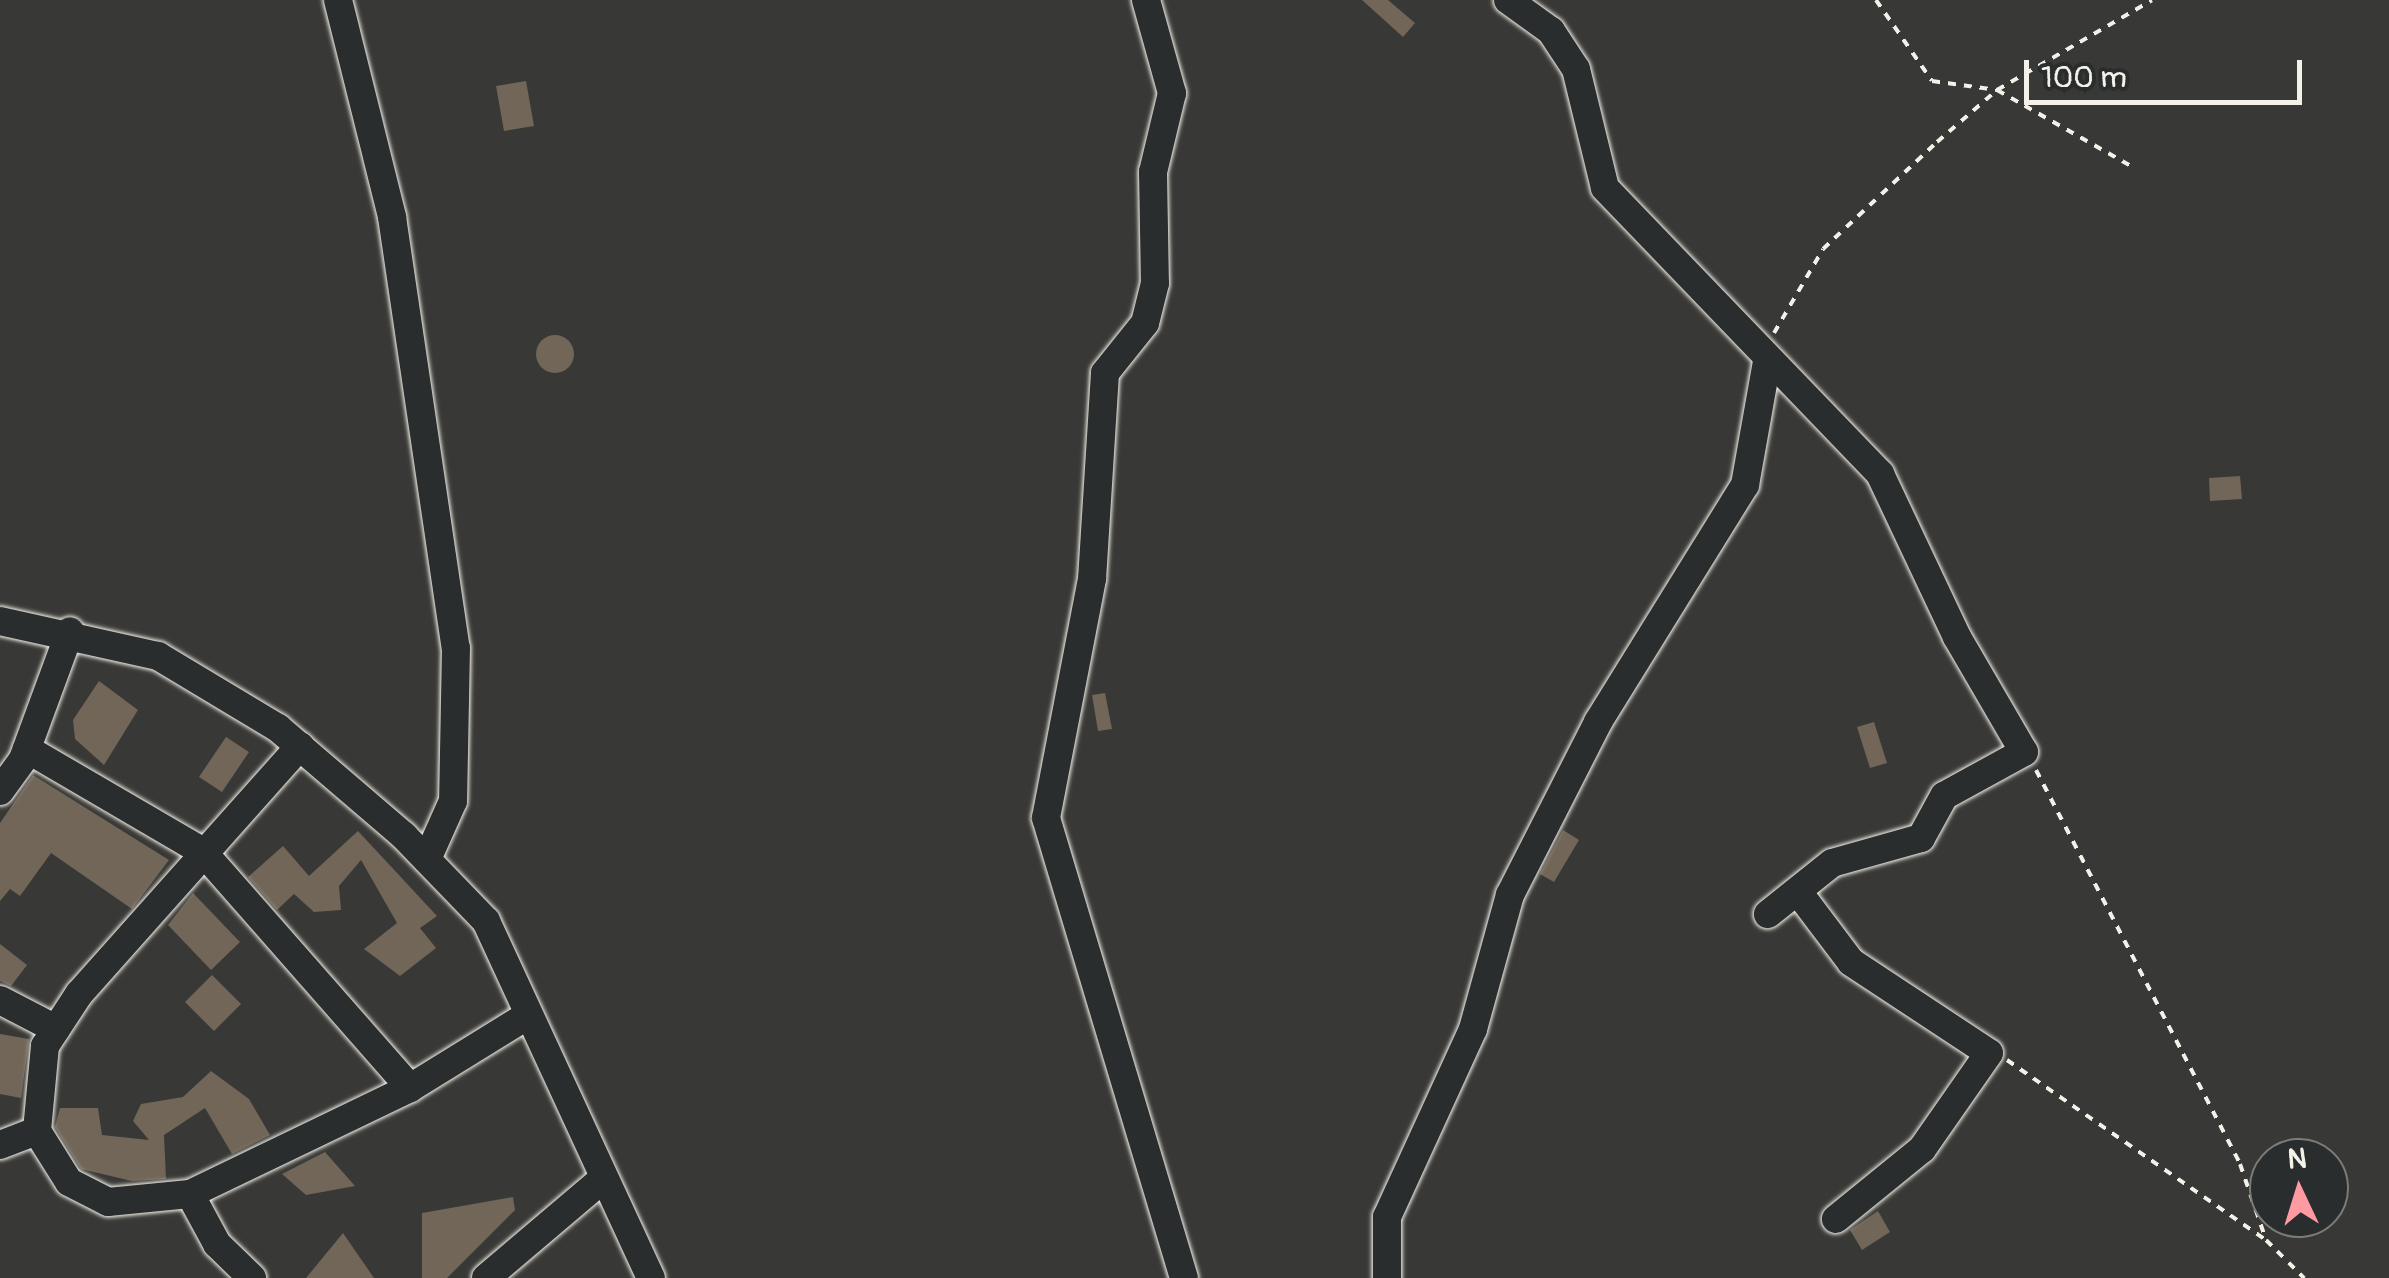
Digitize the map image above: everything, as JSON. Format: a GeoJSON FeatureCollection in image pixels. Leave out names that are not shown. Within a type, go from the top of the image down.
{"type":"FeatureCollection","features":[{"type":"Feature","properties":{"kind":"street"},"geometry":{"type":"LineString","coordinates":[[338,0],[392,217],[456,648],[452,802],[426,858]]}},
{"type":"Feature","properties":{"kind":"street"},"geometry":{"type":"LineString","coordinates":[[1146,0],[1172,93],[1152,172],[1156,283],[1145,323],[1105,374],[1092,579],[1046,818],[1184,1278]]}},
{"type":"Feature","properties":{"kind":"street"},"geometry":{"type":"LineString","coordinates":[[1508,0],[1551,31],[1576,69],[1604,188],[1767,362],[1880,474],[1957,637],[2024,752],[1944,796],[1920,838],[1832,863],[1768,914]]}},
{"type":"Feature","properties":{"kind":"street"},"geometry":{"type":"LineString","coordinates":[[1387,1278],[1387,1217],[1490,984],[1510,895],[1598,722],[1746,485],[1767,362]]}},
{"type":"Feature","properties":{"kind":"street"},"geometry":{"type":"LineString","coordinates":[[0,620],[70,632],[158,656],[300,746],[426,858],[486,920],[599,1182],[650,1278]]}},
{"type":"Feature","properties":{"kind":"street"},"geometry":{"type":"LineString","coordinates":[[0,791],[27,749],[70,632]]}},
{"type":"Feature","properties":{"kind":"street"},"geometry":{"type":"LineString","coordinates":[[300,746],[202,852],[45,1046],[38,1130],[69,1182],[108,1202],[190,1194],[410,1088],[528,1015]]}},
{"type":"Feature","properties":{"kind":"street"},"geometry":{"type":"LineString","coordinates":[[27,749],[202,852],[410,1088]]}},
{"type":"Feature","properties":{"kind":"street"},"geometry":{"type":"LineString","coordinates":[[1799,893],[1851,962],[1989,1053],[1922,1149],[1836,1219]]}},
{"type":"Feature","properties":{"kind":"street"},"geometry":{"type":"LineString","coordinates":[[0,1000],[56,1029]]}},
{"type":"Feature","properties":{"kind":"street"},"geometry":{"type":"LineString","coordinates":[[0,1145],[38,1130]]}},
{"type":"Feature","properties":{"kind":"street"},"geometry":{"type":"LineString","coordinates":[[486,1278],[599,1182]]}},
{"type":"Feature","properties":{"kind":"street"},"geometry":{"type":"LineString","coordinates":[[190,1194],[217,1244],[252,1278]]}},
{"type":"Feature","properties":{"kind":"path"},"geometry":{"type":"LineString","coordinates":[[1876,0],[1932,82],[1996,90],[2131,166]]}},
{"type":"Feature","properties":{"kind":"path"},"geometry":{"type":"LineString","coordinates":[[1767,362],[1785,304],[1823,250],[1996,90],[2152,0]]}},
{"type":"Feature","properties":{"kind":"path"},"geometry":{"type":"LineString","coordinates":[[2024,752],[2078,835],[2255,1196],[2266,1240]]}},
{"type":"Feature","properties":{"kind":"path"},"geometry":{"type":"LineString","coordinates":[[1989,1053],[2266,1240],[2304,1278]]}},
{"type":"Feature","properties":{"kind":"building"},"geometry":{"type":"Polygon","coordinates":[[[1362,0],[1388,0],[1415,23],[1403,37],[1362,0]]]}},
{"type":"Feature","properties":{"kind":"building"},"geometry":{"type":"Polygon","coordinates":[[[526,81],[534,126],[504,131],[496,86],[526,81]]]}},
{"type":"Feature","properties":{"kind":"building"},"geometry":{"type":"Polygon","coordinates":[[[555,335],[569,340],[574,354],[569,368],[555,373],[541,368],[536,354],[541,340],[555,335]]]}},
{"type":"Feature","properties":{"kind":"building"},"geometry":{"type":"Polygon","coordinates":[[[2240,476],[2242,499],[2210,501],[2209,478],[2240,476]]]}},
{"type":"Feature","properties":{"kind":"building"},"geometry":{"type":"Polygon","coordinates":[[[99,681],[138,710],[104,765],[75,739],[73,720],[99,681]]]}},
{"type":"Feature","properties":{"kind":"building"},"geometry":{"type":"Polygon","coordinates":[[[1105,693],[1112,729],[1098,731],[1092,695],[1105,693]]]}},
{"type":"Feature","properties":{"kind":"building"},"geometry":{"type":"Polygon","coordinates":[[[1874,722],[1887,763],[1870,768],[1857,727],[1874,722]]]}},
{"type":"Feature","properties":{"kind":"building"},"geometry":{"type":"Polygon","coordinates":[[[226,737],[249,752],[222,792],[199,777],[226,737]]]}},
{"type":"Feature","properties":{"kind":"building"},"geometry":{"type":"Polygon","coordinates":[[[33,775],[169,860],[132,909],[51,853],[20,896],[10,889],[0,901],[0,823],[33,775]]]}},
{"type":"Feature","properties":{"kind":"building"},"geometry":{"type":"Polygon","coordinates":[[[1563,830],[1579,840],[1554,882],[1540,874],[1563,830]]]}},
{"type":"Feature","properties":{"kind":"building"},"geometry":{"type":"Polygon","coordinates":[[[358,831],[437,916],[420,928],[436,948],[400,976],[364,949],[397,923],[361,860],[339,886],[341,910],[314,912],[294,894],[277,910],[248,877],[283,846],[309,876],[358,831]]]}},
{"type":"Feature","properties":{"kind":"building"},"geometry":{"type":"Polygon","coordinates":[[[193,893],[240,942],[211,970],[168,925],[193,893]]]}},
{"type":"Feature","properties":{"kind":"building"},"geometry":{"type":"Polygon","coordinates":[[[0,944],[27,965],[11,986],[0,981],[0,944]]]}},
{"type":"Feature","properties":{"kind":"building"},"geometry":{"type":"Polygon","coordinates":[[[212,975],[241,1004],[214,1031],[185,1002],[212,975]]]}},
{"type":"Feature","properties":{"kind":"building"},"geometry":{"type":"Polygon","coordinates":[[[0,1034],[29,1039],[21,1098],[0,1094],[0,1034]]]}},
{"type":"Feature","properties":{"kind":"building"},"geometry":{"type":"Polygon","coordinates":[[[211,1071],[249,1099],[270,1135],[232,1154],[205,1108],[164,1135],[166,1179],[132,1181],[81,1169],[55,1127],[60,1108],[98,1108],[102,1135],[149,1140],[133,1121],[141,1104],[183,1097],[211,1071]]]}},
{"type":"Feature","properties":{"kind":"building"},"geometry":{"type":"Polygon","coordinates":[[[325,1152],[355,1186],[306,1195],[282,1174],[325,1152]]]}},
{"type":"Feature","properties":{"kind":"building"},"geometry":{"type":"Polygon","coordinates":[[[513,1197],[515,1210],[447,1278],[422,1278],[422,1213],[513,1197]]]}},
{"type":"Feature","properties":{"kind":"building"},"geometry":{"type":"Polygon","coordinates":[[[1878,1211],[1890,1232],[1862,1250],[1850,1230],[1878,1211]]]}},
{"type":"Feature","properties":{"kind":"building"},"geometry":{"type":"Polygon","coordinates":[[[343,1233],[374,1278],[306,1278],[343,1233]]]}}]}
